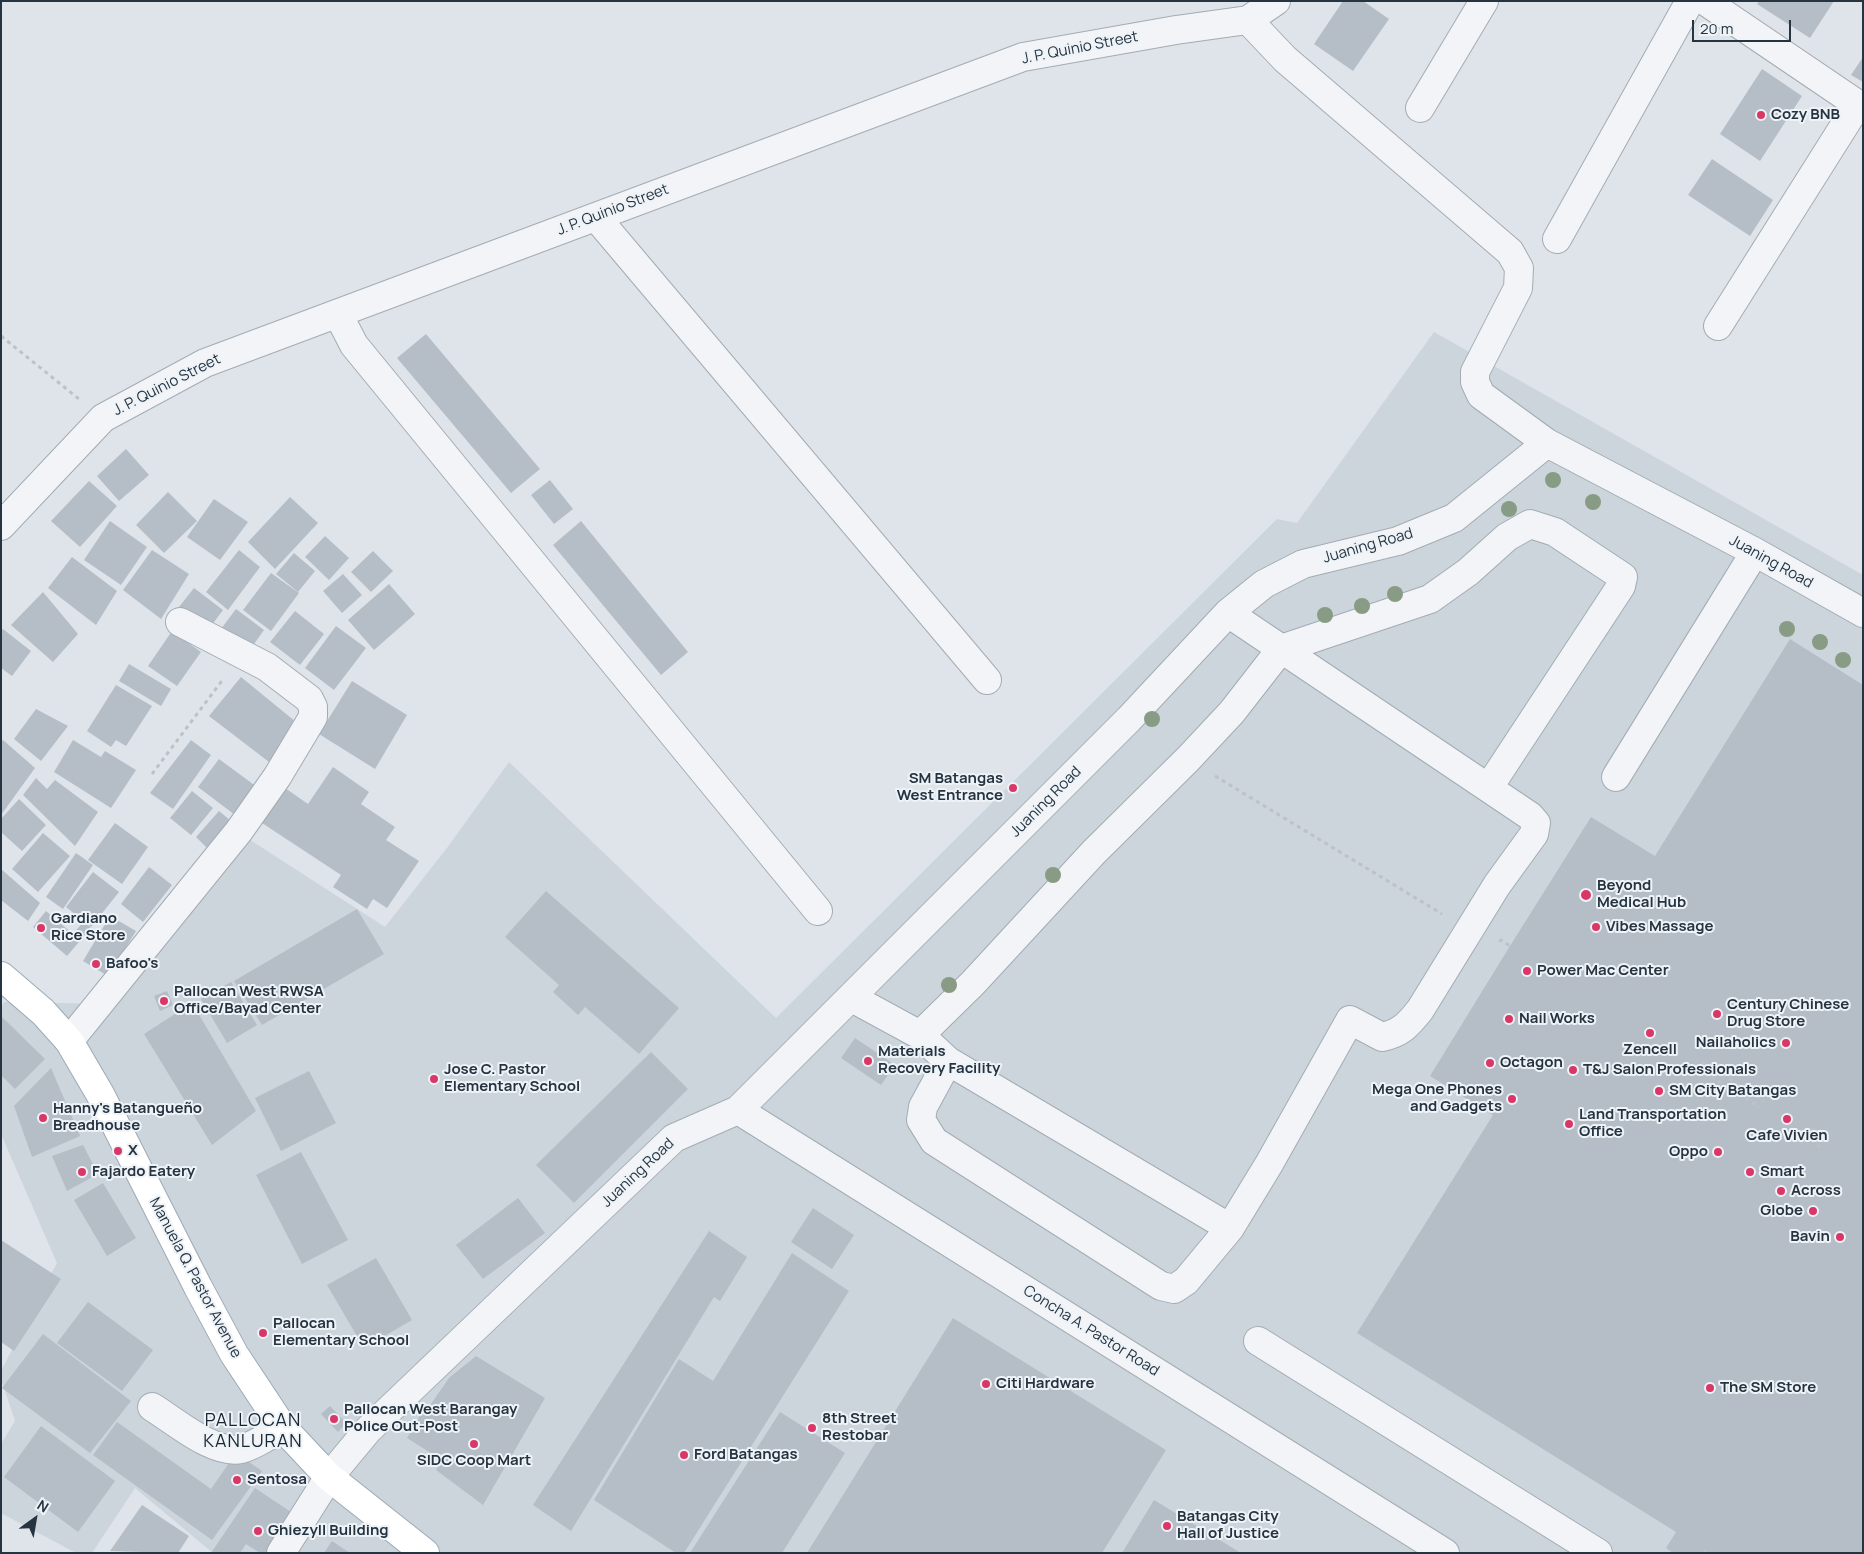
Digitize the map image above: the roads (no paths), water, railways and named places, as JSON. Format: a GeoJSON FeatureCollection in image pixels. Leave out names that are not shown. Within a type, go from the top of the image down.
{"type":"FeatureCollection","features":[{"type":"Feature","properties":{"kind":"main road","name":"Manuela Q. Pastor Avenue"},"geometry":{"type":"LineString","coordinates":[[1,976],[43,1012],[69,1042],[100,1094],[234,1354],[282,1428],[329,1477],[424,1553]]}},
{"type":"Feature","properties":{"kind":"street","name":"J. P. Quinio Street"},"geometry":{"type":"LineString","coordinates":[[1,526],[103,418],[205,363],[1023,57],[1176,30],[1248,20],[1276,1]]}},
{"type":"Feature","properties":{"kind":"street"},"geometry":{"type":"LineString","coordinates":[[1420,108],[1484,1]]}},
{"type":"Feature","properties":{"kind":"street"},"geometry":{"type":"LineString","coordinates":[[1558,239],[1690,1]]}},
{"type":"Feature","properties":{"kind":"street"},"geometry":{"type":"LineString","coordinates":[[1705,1],[1860,106],[1718,326]]}},
{"type":"Feature","properties":{"kind":"street"},"geometry":{"type":"LineString","coordinates":[[1248,20],[1285,59],[1510,252],[1519,268],[1518,288],[1475,372],[1475,382],[1481,396],[1547,442]]}},
{"type":"Feature","properties":{"kind":"street"},"geometry":{"type":"LineString","coordinates":[[596,217],[988,680]]}},
{"type":"Feature","properties":{"kind":"street"},"geometry":{"type":"LineString","coordinates":[[338,314],[354,345],[818,911]]}},
{"type":"Feature","properties":{"kind":"street","name":"Juaning Road"},"geometry":{"type":"LineString","coordinates":[[281,1553],[329,1477],[368,1430],[674,1138],[738,1110],[1129,719],[1228,613],[1264,584],[1303,564],[1398,541],[1454,518],[1547,442],[1755,552],[1863,613]]}},
{"type":"Feature","properties":{"kind":"street"},"geometry":{"type":"LineString","coordinates":[[920,1036],[973,984],[1094,852],[1188,759],[1232,712],[1281,649],[1430,599],[1468,572],[1507,536],[1530,524],[1555,532],[1617,571],[1623,577],[1621,586],[1489,787]]}},
{"type":"Feature","properties":{"kind":"street"},"geometry":{"type":"LineString","coordinates":[[1616,777],[1755,552]]}},
{"type":"Feature","properties":{"kind":"street"},"geometry":{"type":"LineString","coordinates":[[948,1061],[923,1107],[921,1120],[934,1142],[1161,1286],[1174,1289],[1186,1281],[1230,1228],[1269,1164],[1350,1020],[1382,1037],[1396,1034],[1406,1028],[1470,931],[1497,885],[1534,834],[1536,823],[1530,816],[1228,613]]}},
{"type":"Feature","properties":{"kind":"street"},"geometry":{"type":"LineString","coordinates":[[69,1042],[240,831],[277,777],[313,717],[313,707],[309,699],[267,666],[180,622]]}},
{"type":"Feature","properties":{"kind":"street"},"geometry":{"type":"LineString","coordinates":[[852,998],[920,1036],[948,1061],[1230,1228]]}},
{"type":"Feature","properties":{"kind":"street","name":"Concha A. Pastor Road"},"geometry":{"type":"LineString","coordinates":[[738,1110],[1445,1553]]}},
{"type":"Feature","properties":{"kind":"street"},"geometry":{"type":"LineString","coordinates":[[1258,1341],[1598,1553]]}},
{"type":"Feature","properties":{"kind":"street"},"geometry":{"type":"LineString","coordinates":[[152,1407],[216,1447],[229,1450],[243,1449],[282,1428]]}},
{"type":"Feature","properties":{"kind":"place","name":"Cozy BNB"},"geometry":{"type":"Point","coordinates":[1761,115]}},
{"type":"Feature","properties":{"kind":"place","name":"SM Batangas West Entrance"},"geometry":{"type":"Point","coordinates":[1013,788]}},
{"type":"Feature","properties":{"kind":"place","name":"Beyond Medical Hub"},"geometry":{"type":"Point","coordinates":[1586,895]}},
{"type":"Feature","properties":{"kind":"place","name":"Vibes Massage"},"geometry":{"type":"Point","coordinates":[1596,927]}},
{"type":"Feature","properties":{"kind":"place","name":"Gardiano Rice Store"},"geometry":{"type":"Point","coordinates":[41,928]}},
{"type":"Feature","properties":{"kind":"place","name":"Bafoo's"},"geometry":{"type":"Point","coordinates":[96,964]}},
{"type":"Feature","properties":{"kind":"place","name":"Power Mac Center"},"geometry":{"type":"Point","coordinates":[1527,971]}},
{"type":"Feature","properties":{"kind":"place","name":"Pallocan West RWSA Office/Bayad Center"},"geometry":{"type":"Point","coordinates":[164,1001]}},
{"type":"Feature","properties":{"kind":"place","name":"Century Chinese Drug Store"},"geometry":{"type":"Point","coordinates":[1717,1014]}},
{"type":"Feature","properties":{"kind":"place","name":"Nail Works"},"geometry":{"type":"Point","coordinates":[1509,1019]}},
{"type":"Feature","properties":{"kind":"place","name":"Zencell"},"geometry":{"type":"Point","coordinates":[1650,1033]}},
{"type":"Feature","properties":{"kind":"place","name":"Nailaholics"},"geometry":{"type":"Point","coordinates":[1786,1043]}},
{"type":"Feature","properties":{"kind":"place","name":"Materials Recovery Facility"},"geometry":{"type":"Point","coordinates":[868,1061]}},
{"type":"Feature","properties":{"kind":"place","name":"Octagon"},"geometry":{"type":"Point","coordinates":[1490,1063]}},
{"type":"Feature","properties":{"kind":"place","name":"T&J Salon Professionals"},"geometry":{"type":"Point","coordinates":[1573,1070]}},
{"type":"Feature","properties":{"kind":"place","name":"Jose C. Pastor Elementary School"},"geometry":{"type":"Point","coordinates":[434,1079]}},
{"type":"Feature","properties":{"kind":"place","name":"SM City Batangas"},"geometry":{"type":"Point","coordinates":[1659,1091]}},
{"type":"Feature","properties":{"kind":"place","name":"Mega One Phones and Gadgets"},"geometry":{"type":"Point","coordinates":[1512,1099]}},
{"type":"Feature","properties":{"kind":"place","name":"Hanny's Batangueño Breadhouse"},"geometry":{"type":"Point","coordinates":[43,1118]}},
{"type":"Feature","properties":{"kind":"place","name":"Cafe Vivien"},"geometry":{"type":"Point","coordinates":[1787,1119]}},
{"type":"Feature","properties":{"kind":"place","name":"Land Transportation Office"},"geometry":{"type":"Point","coordinates":[1569,1124]}},
{"type":"Feature","properties":{"kind":"place","name":"X"},"geometry":{"type":"Point","coordinates":[118,1151]}},
{"type":"Feature","properties":{"kind":"place","name":"Oppo"},"geometry":{"type":"Point","coordinates":[1718,1152]}},
{"type":"Feature","properties":{"kind":"place","name":"Fajardo Eatery"},"geometry":{"type":"Point","coordinates":[82,1172]}},
{"type":"Feature","properties":{"kind":"place","name":"Smart"},"geometry":{"type":"Point","coordinates":[1750,1172]}},
{"type":"Feature","properties":{"kind":"place","name":"Across"},"geometry":{"type":"Point","coordinates":[1781,1191]}},
{"type":"Feature","properties":{"kind":"place","name":"Globe"},"geometry":{"type":"Point","coordinates":[1813,1211]}},
{"type":"Feature","properties":{"kind":"place","name":"Bavin"},"geometry":{"type":"Point","coordinates":[1840,1237]}},
{"type":"Feature","properties":{"kind":"place","name":"Pallocan Elementary School"},"geometry":{"type":"Point","coordinates":[263,1333]}},
{"type":"Feature","properties":{"kind":"place","name":"Citi Hardware"},"geometry":{"type":"Point","coordinates":[986,1384]}},
{"type":"Feature","properties":{"kind":"place","name":"The SM Store"},"geometry":{"type":"Point","coordinates":[1710,1388]}},
{"type":"Feature","properties":{"kind":"place","name":"Pallocan West Barangay Police Out-Post"},"geometry":{"type":"Point","coordinates":[334,1419]}},
{"type":"Feature","properties":{"kind":"place","name":"8th Street Restobar"},"geometry":{"type":"Point","coordinates":[812,1428]}},
{"type":"Feature","properties":{"kind":"place","name":"SIDC Coop Mart"},"geometry":{"type":"Point","coordinates":[474,1444]}},
{"type":"Feature","properties":{"kind":"place","name":"Ford Batangas"},"geometry":{"type":"Point","coordinates":[684,1455]}},
{"type":"Feature","properties":{"kind":"place","name":"Sentosa"},"geometry":{"type":"Point","coordinates":[237,1480]}},
{"type":"Feature","properties":{"kind":"place","name":"Batangas City Hall of Justice"},"geometry":{"type":"Point","coordinates":[1167,1526]}},
{"type":"Feature","properties":{"kind":"place","name":"Ghiezyll Building"},"geometry":{"type":"Point","coordinates":[258,1531]}},
{"type":"Feature","properties":{"kind":"district","name":"PALLOCAN KANLURAN"},"geometry":{"type":"Point","coordinates":[253,1431]}}]}
